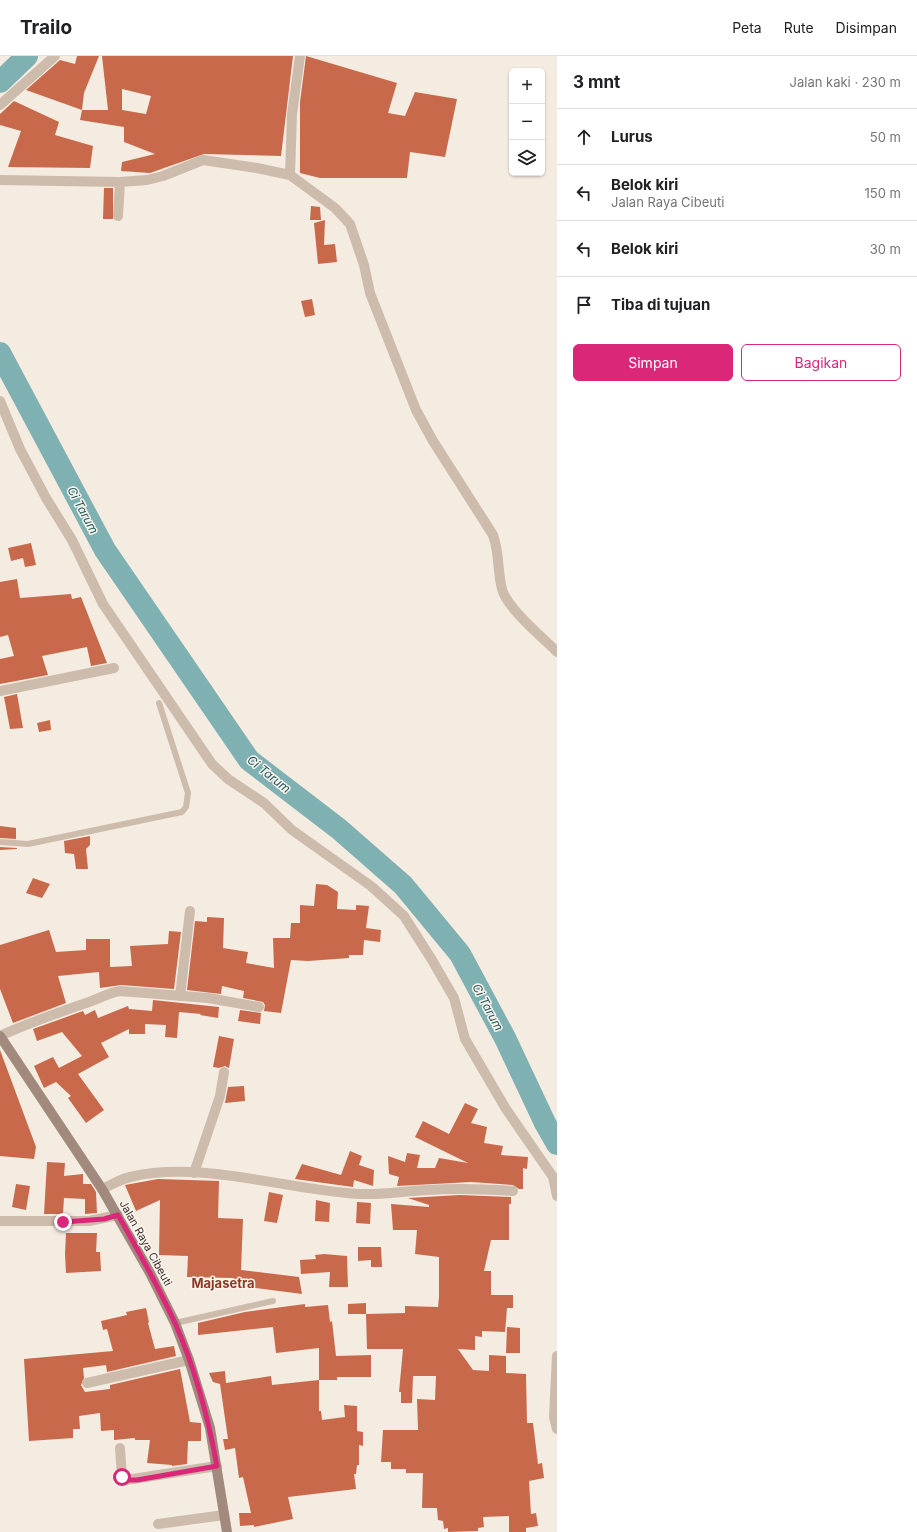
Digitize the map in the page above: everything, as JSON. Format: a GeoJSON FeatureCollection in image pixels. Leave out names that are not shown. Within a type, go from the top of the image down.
{"type":"FeatureCollection","features":[{"type":"Feature","properties":{"kind":"main road","name":"Jalan Raya Cibeuti"},"geometry":{"type":"LineString","coordinates":[[0,1036],[118,1215],[150,1273],[175,1323],[189,1360],[210,1428],[227,1532]]}},
{"type":"Feature","properties":{"kind":"street"},"geometry":{"type":"LineString","coordinates":[[0,105],[55,56]]}},
{"type":"Feature","properties":{"kind":"street"},"geometry":{"type":"LineString","coordinates":[[290,175],[292,114],[300,56]]}},
{"type":"Feature","properties":{"kind":"street"},"geometry":{"type":"LineString","coordinates":[[0,180],[120,182],[163,176],[203,160],[257,168],[290,175],[334,208],[350,224],[364,265],[370,293],[416,410],[433,441],[492,535],[498,548],[502,591],[513,608],[557,652]]}},
{"type":"Feature","properties":{"kind":"street"},"geometry":{"type":"LineString","coordinates":[[118,216],[120,182]]}},
{"type":"Feature","properties":{"kind":"street"},"geometry":{"type":"LineString","coordinates":[[0,401],[20,449],[46,498],[72,540],[103,604],[212,764],[228,779],[264,803],[292,830],[371,886],[404,916],[454,998],[465,1039],[506,1109],[554,1177],[557,1196]]}},
{"type":"Feature","properties":{"kind":"street"},"geometry":{"type":"LineString","coordinates":[[0,690],[114,668]]}},
{"type":"Feature","properties":{"kind":"street"},"geometry":{"type":"LineString","coordinates":[[180,996],[190,911]]}},
{"type":"Feature","properties":{"kind":"street"},"geometry":{"type":"LineString","coordinates":[[0,1036],[28,1023],[115,992],[208,998],[259,1007]]}},
{"type":"Feature","properties":{"kind":"street"},"geometry":{"type":"LineString","coordinates":[[194,1173],[220,1096],[224,1072]]}},
{"type":"Feature","properties":{"kind":"street"},"geometry":{"type":"LineString","coordinates":[[102,1189],[129,1177],[150,1174],[194,1173],[358,1194],[386,1194],[457,1189],[513,1191]]}},
{"type":"Feature","properties":{"kind":"street"},"geometry":{"type":"LineString","coordinates":[[0,1221],[89,1221],[118,1215]]}},
{"type":"Feature","properties":{"kind":"street"},"geometry":{"type":"LineString","coordinates":[[557,1356],[554,1417],[557,1428]]}},
{"type":"Feature","properties":{"kind":"street"},"geometry":{"type":"LineString","coordinates":[[87,1384],[189,1360]]}},
{"type":"Feature","properties":{"kind":"street"},"geometry":{"type":"LineString","coordinates":[[120,1448],[122,1477],[126,1480],[217,1466]]}},
{"type":"Feature","properties":{"kind":"street"},"geometry":{"type":"LineString","coordinates":[[158,1524],[224,1515]]}},
{"type":"Feature","properties":{"kind":"lane"},"geometry":{"type":"LineString","coordinates":[[0,842],[28,844],[182,812],[186,807],[188,793],[159,703]]}},
{"type":"Feature","properties":{"kind":"lane"},"geometry":{"type":"LineString","coordinates":[[175,1323],[273,1301]]}},
{"type":"Feature","properties":{"kind":"building"},"geometry":{"type":"Polygon","coordinates":[[[77,56],[99,56],[84,93],[82,110],[26,90],[60,60],[75,64],[77,56]]]}},
{"type":"Feature","properties":{"kind":"building"},"geometry":{"type":"Polygon","coordinates":[[[102,56],[293,56],[281,156],[204,154],[150,173],[121,171],[122,162],[155,154],[124,142],[124,127],[80,120],[82,110],[108,110],[102,56]],[[122,89],[122,110],[146,114],[151,96],[122,89]]]}},
{"type":"Feature","properties":{"kind":"building"},"geometry":{"type":"Polygon","coordinates":[[[306,56],[397,83],[388,113],[405,116],[415,92],[457,99],[445,157],[410,152],[407,178],[320,178],[300,173],[300,102],[306,56]]]}},
{"type":"Feature","properties":{"kind":"building"},"geometry":{"type":"Polygon","coordinates":[[[14,101],[59,122],[55,135],[93,146],[90,168],[8,167],[21,131],[0,125],[0,114],[14,101]]]}},
{"type":"Feature","properties":{"kind":"building"},"geometry":{"type":"Polygon","coordinates":[[[104,188],[113,188],[113,219],[103,219],[104,188]]]}},
{"type":"Feature","properties":{"kind":"building"},"geometry":{"type":"Polygon","coordinates":[[[311,206],[320,207],[321,220],[310,220],[311,206]]]}},
{"type":"Feature","properties":{"kind":"building"},"geometry":{"type":"Polygon","coordinates":[[[325,220],[324,245],[335,244],[337,262],[318,264],[314,223],[325,220]]]}},
{"type":"Feature","properties":{"kind":"building"},"geometry":{"type":"Polygon","coordinates":[[[312,299],[315,315],[305,317],[301,301],[312,299]]]}},
{"type":"Feature","properties":{"kind":"building"},"geometry":{"type":"Polygon","coordinates":[[[31,543],[36,565],[25,567],[23,558],[11,561],[8,548],[31,543]]]}},
{"type":"Feature","properties":{"kind":"building"},"geometry":{"type":"Polygon","coordinates":[[[17,579],[20,598],[71,594],[72,599],[81,597],[107,663],[91,666],[87,647],[42,656],[48,675],[0,684],[0,659],[14,656],[8,635],[0,637],[0,582],[17,579]]]}},
{"type":"Feature","properties":{"kind":"building"},"geometry":{"type":"Polygon","coordinates":[[[17,694],[23,728],[10,729],[4,697],[17,694]]]}},
{"type":"Feature","properties":{"kind":"building"},"geometry":{"type":"Polygon","coordinates":[[[50,720],[51,730],[39,732],[37,723],[50,720]]]}},
{"type":"Feature","properties":{"kind":"building"},"geometry":{"type":"Polygon","coordinates":[[[0,826],[16,828],[16,839],[0,838],[0,826]]]}},
{"type":"Feature","properties":{"kind":"building"},"geometry":{"type":"Polygon","coordinates":[[[90,836],[90,845],[86,849],[88,869],[76,869],[74,854],[65,853],[64,841],[90,836]]]}},
{"type":"Feature","properties":{"kind":"building"},"geometry":{"type":"Polygon","coordinates":[[[0,847],[17,848],[17,849],[0,850],[0,847]]]}},
{"type":"Feature","properties":{"kind":"building"},"geometry":{"type":"Polygon","coordinates":[[[33,878],[50,884],[42,898],[26,893],[33,878]]]}},
{"type":"Feature","properties":{"kind":"building"},"geometry":{"type":"Polygon","coordinates":[[[316,884],[327,885],[338,892],[337,909],[356,910],[356,905],[369,906],[366,928],[381,930],[380,942],[364,940],[363,955],[349,955],[349,958],[308,961],[291,960],[281,1013],[264,1011],[265,1005],[263,1002],[243,998],[244,991],[222,986],[221,994],[187,990],[195,921],[207,922],[207,917],[224,918],[223,948],[248,952],[246,963],[274,968],[273,938],[290,938],[291,923],[300,923],[300,905],[314,906],[316,884]]]}},
{"type":"Feature","properties":{"kind":"building"},"geometry":{"type":"Polygon","coordinates":[[[49,930],[56,952],[86,950],[86,939],[110,939],[110,967],[132,966],[130,946],[168,944],[169,931],[181,932],[174,989],[121,985],[100,988],[99,972],[58,976],[66,1003],[13,1023],[0,989],[0,945],[49,930]]]}},
{"type":"Feature","properties":{"kind":"building"},"geometry":{"type":"Polygon","coordinates":[[[153,1000],[219,1007],[218,1018],[200,1015],[201,1014],[179,1012],[177,1038],[165,1037],[166,1025],[145,1024],[145,1034],[129,1034],[129,1029],[101,1043],[109,1057],[78,1074],[104,1110],[86,1123],[68,1098],[71,1096],[56,1082],[44,1088],[34,1066],[53,1057],[59,1068],[82,1056],[62,1032],[37,1041],[33,1029],[83,1011],[85,1015],[95,1010],[98,1018],[128,1006],[129,1009],[152,1011],[153,1000]]]}},
{"type":"Feature","properties":{"kind":"building"},"geometry":{"type":"Polygon","coordinates":[[[240,1010],[261,1013],[260,1024],[238,1021],[240,1010]]]}},
{"type":"Feature","properties":{"kind":"building"},"geometry":{"type":"Polygon","coordinates":[[[219,1036],[234,1039],[229,1068],[225,1066],[219,1068],[213,1067],[219,1036]]]}},
{"type":"Feature","properties":{"kind":"building"},"geometry":{"type":"Polygon","coordinates":[[[0,1050],[36,1147],[34,1159],[0,1156],[0,1050]]]}},
{"type":"Feature","properties":{"kind":"building"},"geometry":{"type":"Polygon","coordinates":[[[244,1086],[245,1101],[225,1103],[228,1087],[244,1086]]]}},
{"type":"Feature","properties":{"kind":"building"},"geometry":{"type":"Polygon","coordinates":[[[465,1103],[478,1109],[471,1123],[487,1127],[484,1143],[503,1146],[501,1155],[528,1157],[527,1169],[523,1168],[523,1189],[519,1189],[513,1185],[471,1182],[397,1186],[399,1177],[389,1174],[388,1156],[405,1162],[407,1153],[420,1155],[417,1168],[435,1168],[439,1158],[468,1163],[415,1137],[423,1121],[449,1134],[465,1103]]]}},
{"type":"Feature","properties":{"kind":"building"},"geometry":{"type":"Polygon","coordinates":[[[350,1151],[362,1156],[359,1165],[374,1170],[373,1186],[354,1180],[353,1187],[295,1179],[302,1164],[341,1175],[350,1151]]]}},
{"type":"Feature","properties":{"kind":"building"},"geometry":{"type":"Polygon","coordinates":[[[47,1162],[65,1163],[64,1176],[83,1174],[83,1184],[91,1184],[96,1192],[97,1213],[85,1214],[85,1199],[64,1198],[63,1214],[44,1214],[47,1162]]]}},
{"type":"Feature","properties":{"kind":"building"},"geometry":{"type":"Polygon","coordinates":[[[158,1179],[219,1181],[218,1218],[243,1219],[241,1270],[299,1277],[302,1294],[233,1285],[233,1278],[187,1277],[188,1256],[159,1255],[160,1200],[136,1211],[125,1185],[158,1179]]]}},
{"type":"Feature","properties":{"kind":"building"},"geometry":{"type":"Polygon","coordinates":[[[16,1184],[30,1186],[26,1210],[12,1207],[16,1184]]]}},
{"type":"Feature","properties":{"kind":"building"},"geometry":{"type":"Polygon","coordinates":[[[269,1192],[283,1195],[277,1223],[264,1221],[269,1192]]]}},
{"type":"Feature","properties":{"kind":"building"},"geometry":{"type":"Polygon","coordinates":[[[460,1195],[511,1197],[511,1204],[509,1204],[509,1240],[491,1240],[484,1271],[491,1271],[491,1295],[513,1295],[513,1308],[507,1308],[505,1332],[482,1331],[482,1337],[475,1336],[475,1350],[458,1349],[473,1370],[489,1371],[489,1355],[506,1356],[506,1373],[526,1374],[527,1423],[533,1423],[538,1464],[542,1463],[544,1478],[529,1481],[531,1514],[536,1513],[538,1526],[526,1528],[526,1532],[509,1532],[509,1516],[483,1517],[484,1527],[478,1528],[478,1531],[448,1532],[448,1528],[444,1529],[443,1521],[438,1520],[437,1508],[422,1508],[423,1473],[406,1473],[406,1469],[391,1469],[391,1462],[381,1462],[383,1430],[418,1430],[417,1399],[435,1400],[436,1376],[413,1376],[412,1403],[401,1403],[401,1392],[399,1392],[403,1349],[367,1349],[366,1314],[405,1313],[405,1306],[438,1307],[439,1257],[415,1254],[417,1230],[393,1230],[391,1204],[429,1207],[429,1205],[408,1198],[460,1195]]]}},
{"type":"Feature","properties":{"kind":"building"},"geometry":{"type":"Polygon","coordinates":[[[316,1200],[330,1203],[329,1222],[315,1221],[316,1200]]]}},
{"type":"Feature","properties":{"kind":"building"},"geometry":{"type":"Polygon","coordinates":[[[357,1202],[371,1203],[370,1224],[356,1223],[357,1202]]]}},
{"type":"Feature","properties":{"kind":"building"},"geometry":{"type":"Polygon","coordinates":[[[66,1233],[97,1233],[96,1252],[100,1252],[101,1271],[66,1273],[66,1233]]]}},
{"type":"Feature","properties":{"kind":"building"},"geometry":{"type":"Polygon","coordinates":[[[358,1247],[381,1247],[382,1267],[371,1267],[371,1260],[358,1261],[358,1247]]]}},
{"type":"Feature","properties":{"kind":"building"},"geometry":{"type":"Polygon","coordinates":[[[324,1254],[347,1256],[348,1287],[329,1287],[330,1272],[301,1274],[300,1260],[316,1259],[315,1255],[324,1254]]]}},
{"type":"Feature","properties":{"kind":"building"},"geometry":{"type":"Polygon","coordinates":[[[366,1303],[366,1314],[348,1314],[348,1304],[366,1303]]]}},
{"type":"Feature","properties":{"kind":"building"},"geometry":{"type":"Polygon","coordinates":[[[305,1304],[305,1307],[328,1305],[330,1322],[332,1321],[336,1356],[371,1355],[371,1377],[337,1377],[337,1380],[319,1380],[319,1348],[276,1353],[273,1327],[198,1335],[198,1323],[245,1312],[305,1304]]]}},
{"type":"Feature","properties":{"kind":"building"},"geometry":{"type":"Polygon","coordinates":[[[146,1308],[148,1323],[155,1349],[174,1346],[176,1356],[107,1372],[106,1365],[83,1368],[84,1378],[81,1385],[85,1392],[110,1389],[110,1385],[180,1369],[190,1422],[201,1423],[201,1441],[188,1441],[187,1464],[172,1466],[147,1463],[150,1440],[135,1440],[135,1438],[114,1440],[114,1430],[101,1431],[100,1413],[79,1416],[80,1429],[73,1429],[73,1438],[29,1441],[24,1359],[113,1351],[107,1329],[103,1330],[101,1321],[127,1315],[126,1312],[146,1308]]]}},
{"type":"Feature","properties":{"kind":"building"},"geometry":{"type":"Polygon","coordinates":[[[507,1327],[520,1328],[520,1353],[506,1353],[507,1327]]]}},
{"type":"Feature","properties":{"kind":"building"},"geometry":{"type":"Polygon","coordinates":[[[225,1371],[226,1383],[271,1376],[272,1385],[319,1380],[319,1411],[321,1411],[322,1420],[345,1417],[344,1405],[357,1406],[357,1431],[363,1432],[363,1446],[359,1445],[359,1465],[357,1465],[356,1474],[354,1474],[356,1489],[288,1497],[293,1519],[254,1527],[254,1525],[240,1526],[239,1513],[251,1513],[243,1477],[239,1478],[235,1448],[225,1450],[223,1439],[228,1439],[220,1384],[213,1382],[209,1373],[225,1371]]]}},
{"type":"Feature","properties":{"kind":"waterway","name":"Ci Tarum"},"geometry":{"type":"LineString","coordinates":[[0,82],[27,56]]}},
{"type":"Feature","properties":{"kind":"waterway","name":"Ci Tarum"},"geometry":{"type":"LineString","coordinates":[[0,353],[105,550],[249,760],[339,829],[403,885],[460,954],[505,1038],[545,1123],[557,1144]]}},
{"type":"Feature","properties":{"kind":"district","name":"Majasetra"},"geometry":{"type":"Point","coordinates":[223,1283]}},
{"type":"Feature","properties":{"kind":"route"},"geometry":{"type":"LineString","coordinates":[[63,1222],[89,1221],[118,1215],[150,1273],[175,1323],[189,1360],[210,1428],[217,1466],[137,1480],[126,1480],[122,1477]]}}]}
